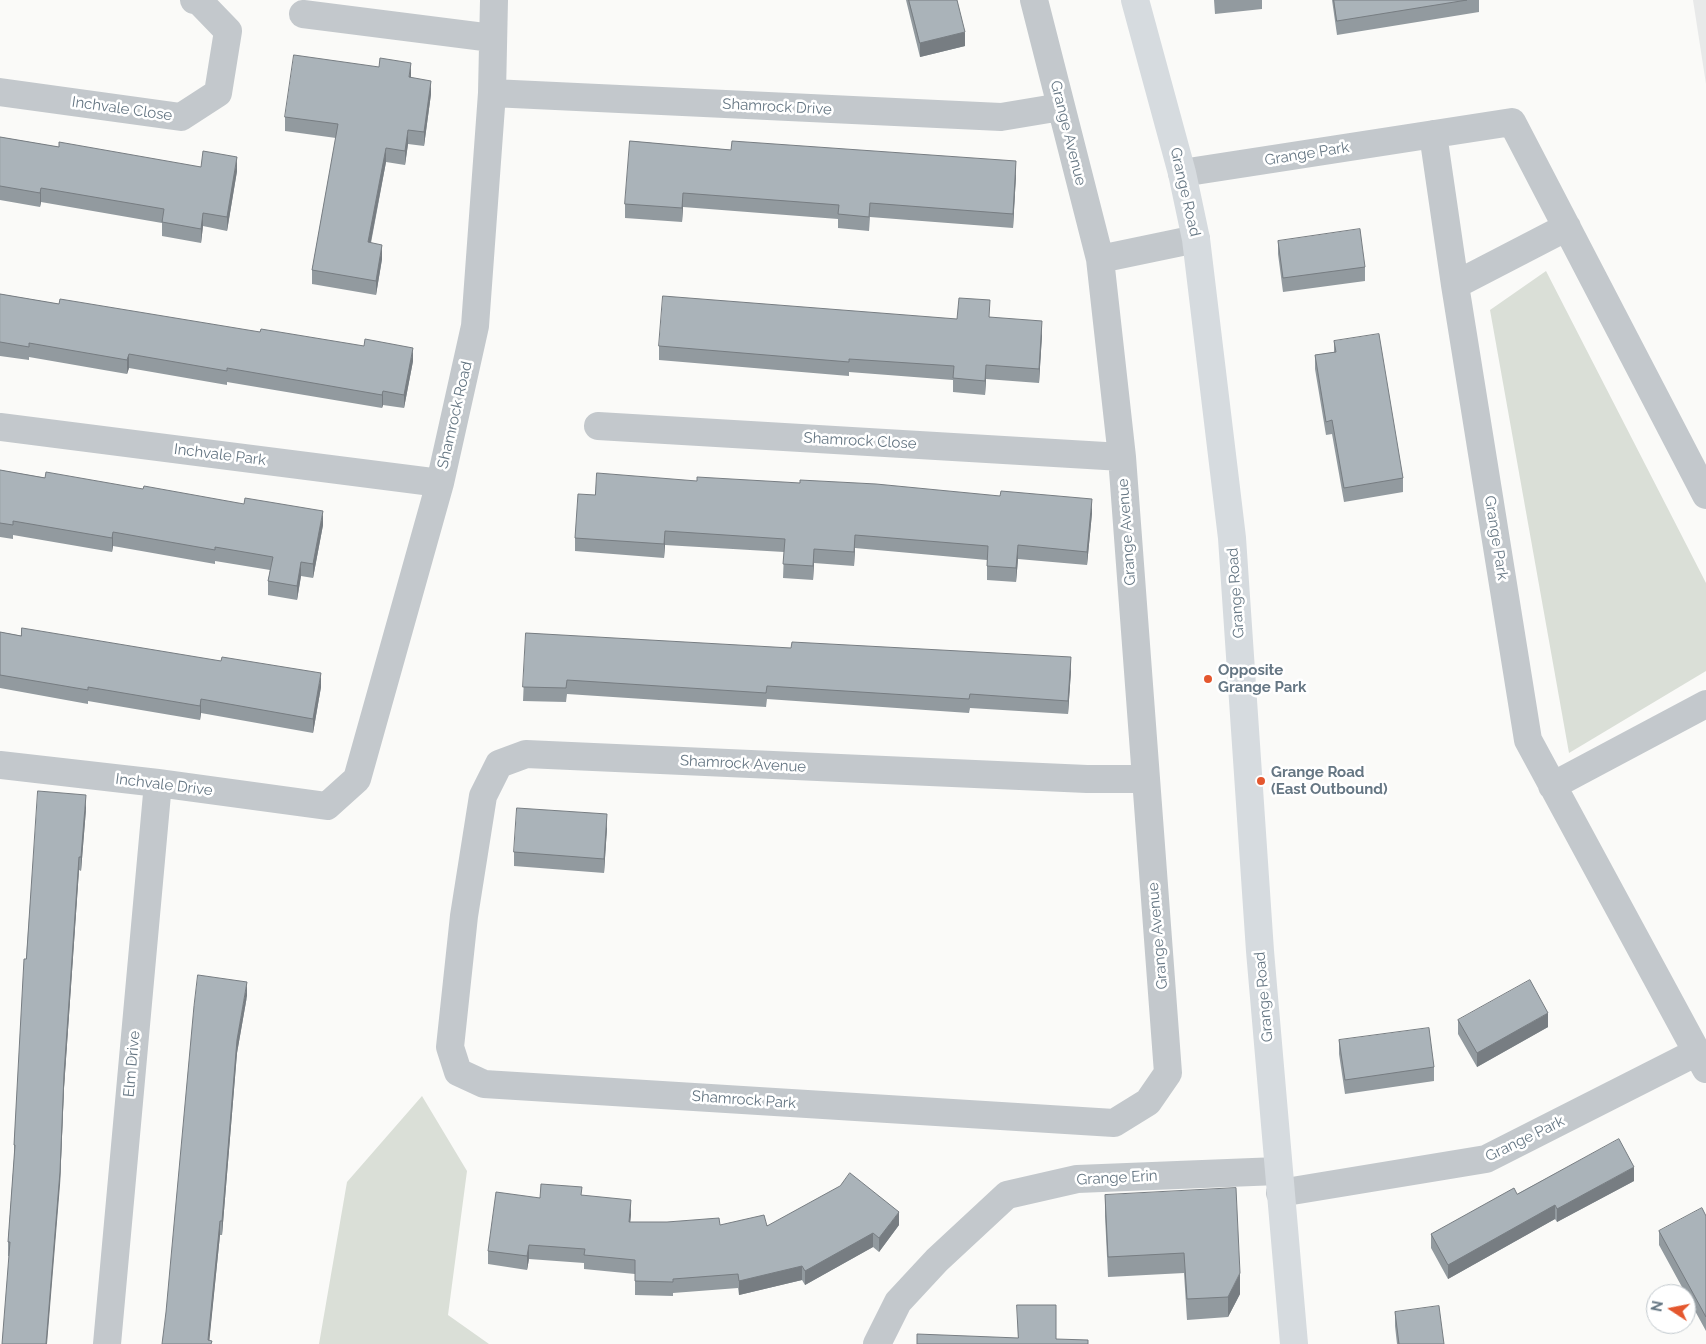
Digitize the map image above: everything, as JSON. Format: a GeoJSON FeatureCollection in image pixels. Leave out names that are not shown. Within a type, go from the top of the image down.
{"type":"FeatureCollection","features":[{"type":"Feature","properties":{"kind":"main road","name":"Grange Road"},"geometry":{"type":"LineString","coordinates":[[1135,0],[1182,173],[1196,239],[1232,538],[1260,951],[1294,1344]]}},
{"type":"Feature","properties":{"kind":"street","name":"Inchvale Close"},"geometry":{"type":"LineString","coordinates":[[0,92],[181,117],[218,93],[228,31],[200,1],[194,0]]}},
{"type":"Feature","properties":{"kind":"street","name":"Shamrock Road"},"geometry":{"type":"LineString","coordinates":[[327,806],[358,779],[440,483],[475,326],[492,93],[494,0]]}},
{"type":"Feature","properties":{"kind":"street","name":"Grange Avenue"},"geometry":{"type":"LineString","coordinates":[[1034,0],[1100,259],[1122,457],[1168,1072]]}},
{"type":"Feature","properties":{"kind":"street"},"geometry":{"type":"LineString","coordinates":[[303,14],[492,38]]}},
{"type":"Feature","properties":{"kind":"street","name":"Shamrock Drive"},"geometry":{"type":"LineString","coordinates":[[492,93],[1000,117],[1061,107]]}},
{"type":"Feature","properties":{"kind":"street","name":"Grange Park"},"geometry":{"type":"LineString","coordinates":[[1182,173],[1512,122],[1706,496]]}},
{"type":"Feature","properties":{"kind":"street","name":"Grange Park"},"geometry":{"type":"LineString","coordinates":[[1279,1182],[1486,1159],[1701,1061],[1528,740],[1455,285],[1433,134]]}},
{"type":"Feature","properties":{"kind":"street"},"geometry":{"type":"LineString","coordinates":[[1455,285],[1567,227]]}},
{"type":"Feature","properties":{"kind":"street"},"geometry":{"type":"LineString","coordinates":[[1100,259],[1196,239]]}},
{"type":"Feature","properties":{"kind":"street","name":"Shamrock Close"},"geometry":{"type":"LineString","coordinates":[[598,426],[1122,457]]}},
{"type":"Feature","properties":{"kind":"street","name":"Inchvale Park"},"geometry":{"type":"LineString","coordinates":[[0,427],[440,483]]}},
{"type":"Feature","properties":{"kind":"street"},"geometry":{"type":"LineString","coordinates":[[1552,786],[1706,704]]}},
{"type":"Feature","properties":{"kind":"street","name":"Shamrock Avenue"},"geometry":{"type":"LineString","coordinates":[[464,916],[483,796],[498,764],[526,754],[1078,779],[1145,779]]}},
{"type":"Feature","properties":{"kind":"street","name":"Inchvale Drive"},"geometry":{"type":"LineString","coordinates":[[0,764],[327,806]]}},
{"type":"Feature","properties":{"kind":"street","name":"Elm Drive"},"geometry":{"type":"LineString","coordinates":[[107,1344],[158,783]]}},
{"type":"Feature","properties":{"kind":"street","name":"Shamrock Park"},"geometry":{"type":"LineString","coordinates":[[464,916],[450,1047],[458,1072],[484,1084],[1114,1123],[1148,1102],[1168,1072]]}},
{"type":"Feature","properties":{"kind":"street","name":"Grange Erin"},"geometry":{"type":"LineString","coordinates":[[877,1344],[898,1302],[937,1260],[1007,1196],[1077,1179],[1279,1182]]}},
{"type":"Feature","properties":{"kind":"shaded area"},"geometry":{"type":"Polygon","coordinates":[[[1693,0],[1706,0],[1706,84],[1693,0]]]}},
{"type":"Feature","properties":{"kind":"shaded area"},"geometry":{"type":"Polygon","coordinates":[[[1546,271],[1706,583],[1706,671],[1569,753],[1490,310],[1546,271]]]}},
{"type":"Feature","properties":{"kind":"shaded area"},"geometry":{"type":"Polygon","coordinates":[[[422,1096],[467,1171],[448,1315],[489,1344],[319,1344],[347,1182],[422,1096]]]}},
{"type":"Feature","properties":{"kind":"building"},"geometry":{"type":"Polygon","coordinates":[[[909,0],[957,0],[965,32],[920,43],[909,0]]]}},
{"type":"Feature","properties":{"kind":"building"},"geometry":{"type":"Polygon","coordinates":[[[1334,0],[1467,0],[1337,21],[1334,0]]]}},
{"type":"Feature","properties":{"kind":"building"},"geometry":{"type":"Polygon","coordinates":[[[294,55],[379,67],[380,58],[411,63],[409,77],[431,81],[424,132],[408,130],[405,151],[386,148],[368,242],[382,245],[376,281],[312,270],[338,124],[285,117],[294,55]]]}},
{"type":"Feature","properties":{"kind":"building"},"geometry":{"type":"Polygon","coordinates":[[[0,137],[59,147],[59,142],[201,167],[203,151],[237,157],[227,217],[203,213],[201,229],[162,222],[164,209],[41,188],[40,193],[0,186],[0,137]]]}},
{"type":"Feature","properties":{"kind":"building"},"geometry":{"type":"Polygon","coordinates":[[[630,141],[731,150],[732,141],[1016,161],[1013,214],[870,203],[869,217],[838,214],[839,205],[683,193],[682,208],[625,204],[630,141]]]}},
{"type":"Feature","properties":{"kind":"building"},"geometry":{"type":"Polygon","coordinates":[[[1360,229],[1365,267],[1283,278],[1278,241],[1360,229]]]}},
{"type":"Feature","properties":{"kind":"building"},"geometry":{"type":"Polygon","coordinates":[[[0,294],[59,304],[60,299],[260,332],[261,329],[364,346],[365,339],[413,348],[404,395],[383,391],[382,395],[227,368],[227,371],[129,354],[127,360],[29,343],[29,347],[0,342],[0,294]]]}},
{"type":"Feature","properties":{"kind":"building"},"geometry":{"type":"Polygon","coordinates":[[[663,296],[957,319],[959,298],[990,300],[989,317],[1042,321],[1039,369],[986,365],[985,381],[953,378],[954,366],[849,359],[849,362],[659,346],[663,296]]]}},
{"type":"Feature","properties":{"kind":"building"},"geometry":{"type":"Polygon","coordinates":[[[1379,334],[1403,478],[1344,488],[1332,420],[1326,422],[1315,355],[1336,352],[1334,341],[1379,334]]]}},
{"type":"Feature","properties":{"kind":"building"},"geometry":{"type":"Polygon","coordinates":[[[0,470],[45,478],[46,472],[143,489],[144,486],[244,504],[245,498],[323,511],[313,564],[301,562],[297,586],[268,581],[273,557],[215,547],[215,550],[113,532],[112,538],[13,521],[13,525],[0,523],[0,470]]]}},
{"type":"Feature","properties":{"kind":"building"},"geometry":{"type":"Polygon","coordinates":[[[597,473],[697,481],[697,477],[800,483],[800,480],[876,484],[1000,496],[1001,491],[1092,499],[1087,552],[1018,545],[1016,568],[987,566],[988,546],[855,535],[854,552],[814,549],[813,566],[783,564],[785,539],[665,531],[664,544],[575,538],[578,494],[595,495],[597,473]]]}},
{"type":"Feature","properties":{"kind":"building"},"geometry":{"type":"Polygon","coordinates":[[[22,628],[221,661],[222,657],[321,673],[313,719],[201,699],[200,706],[88,687],[88,690],[0,675],[0,632],[21,636],[22,628]]]}},
{"type":"Feature","properties":{"kind":"building"},"geometry":{"type":"Polygon","coordinates":[[[526,633],[791,648],[792,642],[1071,657],[1068,701],[970,694],[969,699],[767,686],[766,693],[567,680],[566,688],[523,687],[526,633]]]}},
{"type":"Feature","properties":{"kind":"building"},"geometry":{"type":"Polygon","coordinates":[[[38,791],[86,795],[81,857],[79,857],[64,1074],[60,1172],[46,1344],[2,1344],[10,1242],[8,1242],[15,1145],[24,959],[26,959],[38,791]]]}},
{"type":"Feature","properties":{"kind":"building"},"geometry":{"type":"Polygon","coordinates":[[[517,808],[607,814],[604,859],[514,852],[517,808]]]}},
{"type":"Feature","properties":{"kind":"building"},"geometry":{"type":"Polygon","coordinates":[[[198,975],[247,982],[237,1040],[222,1221],[220,1221],[208,1340],[212,1341],[211,1344],[162,1344],[194,1006],[198,975]]]}},
{"type":"Feature","properties":{"kind":"building"},"geometry":{"type":"Polygon","coordinates":[[[1530,980],[1548,1013],[1477,1053],[1458,1020],[1530,980]]]}},
{"type":"Feature","properties":{"kind":"building"},"geometry":{"type":"Polygon","coordinates":[[[1429,1028],[1434,1067],[1345,1080],[1339,1040],[1429,1028]]]}},
{"type":"Feature","properties":{"kind":"building"},"geometry":{"type":"Polygon","coordinates":[[[1619,1139],[1634,1167],[1557,1209],[1555,1205],[1448,1265],[1431,1234],[1514,1188],[1517,1194],[1619,1139]]]}},
{"type":"Feature","properties":{"kind":"building"},"geometry":{"type":"Polygon","coordinates":[[[850,1173],[899,1212],[879,1238],[873,1233],[805,1271],[802,1266],[739,1281],[738,1274],[673,1279],[673,1282],[635,1281],[635,1260],[584,1255],[585,1249],[529,1245],[527,1256],[488,1251],[496,1192],[540,1198],[541,1184],[582,1187],[581,1195],[631,1200],[629,1222],[667,1222],[719,1218],[720,1225],[764,1215],[767,1226],[840,1186],[850,1173]]]}},
{"type":"Feature","properties":{"kind":"building"},"geometry":{"type":"Polygon","coordinates":[[[1236,1188],[1240,1273],[1228,1297],[1187,1299],[1184,1253],[1108,1257],[1105,1195],[1236,1188]]]}},
{"type":"Feature","properties":{"kind":"building"},"geometry":{"type":"Polygon","coordinates":[[[1702,1208],[1706,1216],[1706,1317],[1696,1299],[1696,1284],[1688,1284],[1659,1231],[1702,1208]]]}},
{"type":"Feature","properties":{"kind":"building"},"geometry":{"type":"Polygon","coordinates":[[[1017,1305],[1056,1305],[1056,1339],[1088,1340],[1088,1344],[917,1344],[917,1334],[1018,1338],[1017,1305]]]}},
{"type":"Feature","properties":{"kind":"building"},"geometry":{"type":"Polygon","coordinates":[[[1439,1306],[1444,1344],[1399,1344],[1395,1312],[1439,1306]]]}},
{"type":"Feature","properties":{"kind":"place","name":"Opposite Grange Park"},"geometry":{"type":"Point","coordinates":[1208,679]}},
{"type":"Feature","properties":{"kind":"place","name":"Grange Road (East Outbound)"},"geometry":{"type":"Point","coordinates":[1261,781]}}]}
